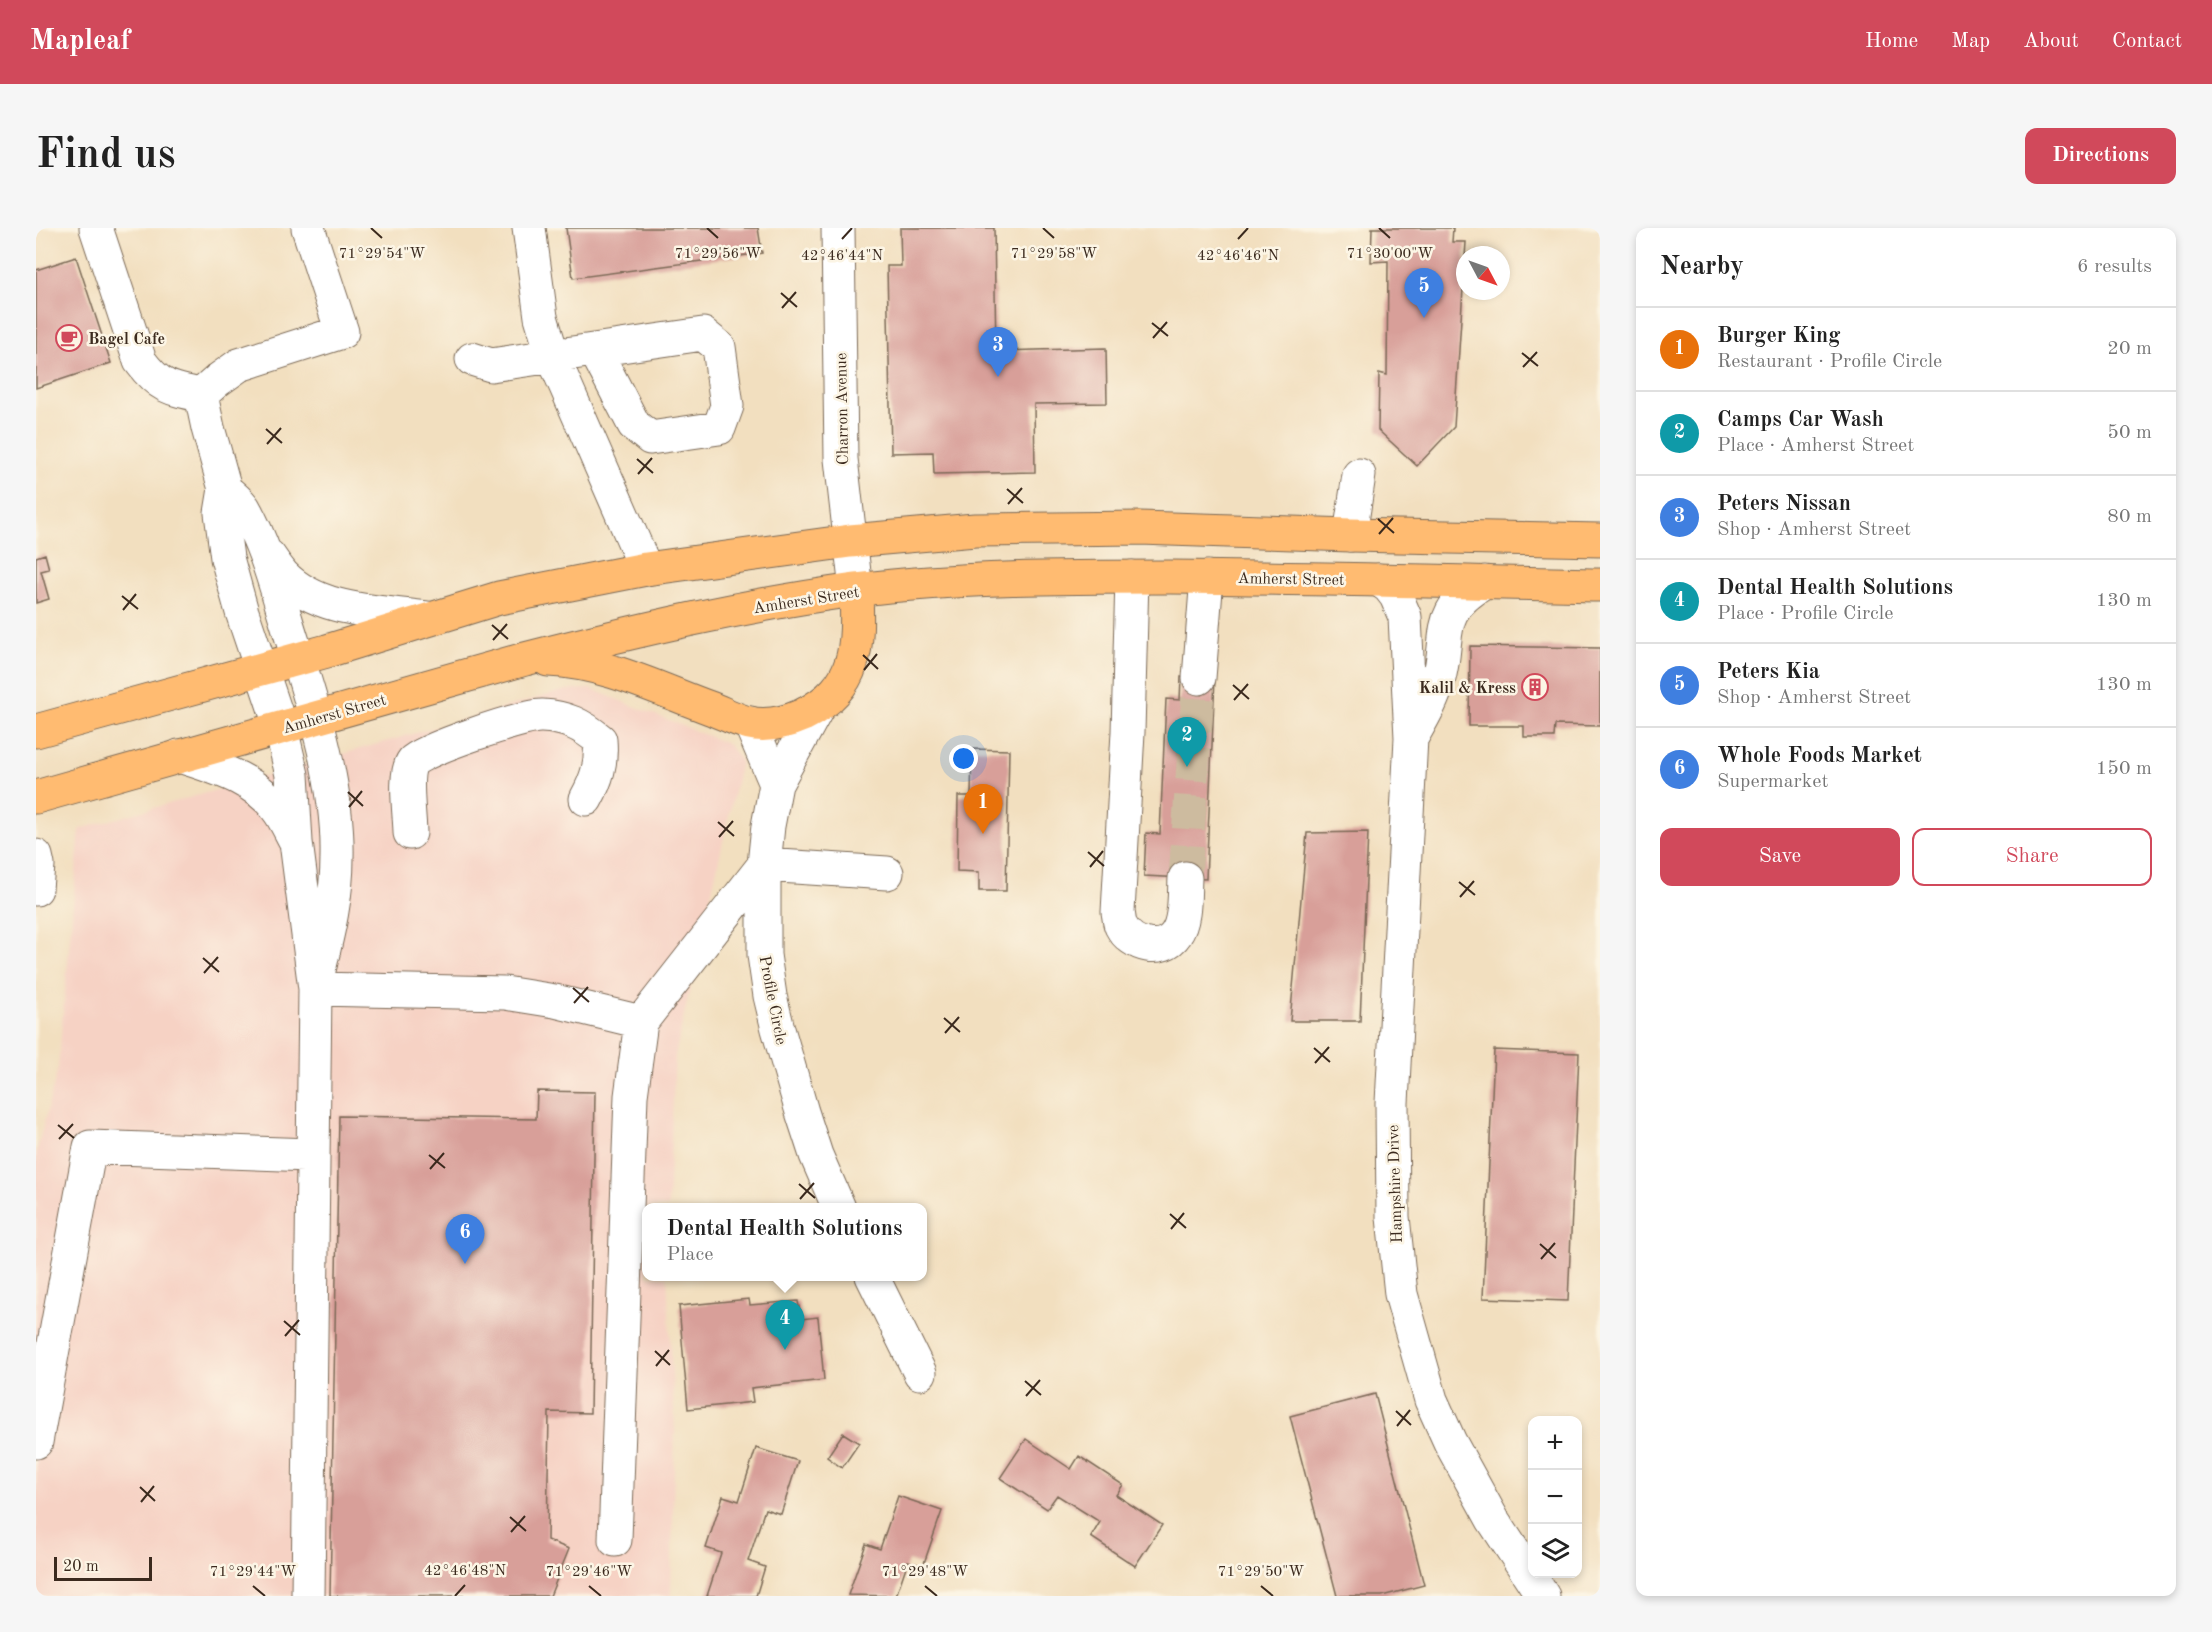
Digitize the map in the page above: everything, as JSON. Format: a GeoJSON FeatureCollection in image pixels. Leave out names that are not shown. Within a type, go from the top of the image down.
{"type":"FeatureCollection","features":[{"type":"Feature","properties":{"kind":"highway"},"geometry":{"type":"LineString","coordinates":[[36,731],[327,651],[499,598],[646,569],[850,541],[975,530],[1140,528],[1600,540]]}},
{"type":"Feature","properties":{"kind":"highway","name":"Amherst Street"},"geometry":{"type":"LineString","coordinates":[[36,797],[525,659],[684,620],[856,590],[1015,578],[1132,577],[1600,585]]}},
{"type":"Feature","properties":{"kind":"highway"},"geometry":{"type":"LineString","coordinates":[[525,659],[565,660],[599,667],[750,723],[781,723],[818,707],[830,698],[851,667],[856,647],[856,590]]}},
{"type":"Feature","properties":{"kind":"street"},"geometry":{"type":"LineString","coordinates":[[96,228],[140,361],[152,377],[172,389],[201,395]]}},
{"type":"Feature","properties":{"kind":"street"},"geometry":{"type":"LineString","coordinates":[[201,395],[239,365],[342,332],[308,228]]}},
{"type":"Feature","properties":{"kind":"street"},"geometry":{"type":"LineString","coordinates":[[529,228],[541,317],[553,357],[646,569]]}},
{"type":"Feature","properties":{"kind":"street","name":"Charron Avenue"},"geometry":{"type":"LineString","coordinates":[[838,228],[842,459],[856,590]]}},
{"type":"Feature","properties":{"kind":"street"},"geometry":{"type":"LineString","coordinates":[[472,359],[491,365],[595,350]]}},
{"type":"Feature","properties":{"kind":"street"},"geometry":{"type":"LineString","coordinates":[[201,395],[225,489],[221,513],[227,558],[242,612],[281,728],[292,776],[296,842],[315,989],[311,1155],[308,1596]]}},
{"type":"Feature","properties":{"kind":"street"},"geometry":{"type":"LineString","coordinates":[[1350,535],[1359,476]]}},
{"type":"Feature","properties":{"kind":"street"},"geometry":{"type":"LineString","coordinates":[[225,489],[243,506],[265,552],[315,719],[335,812],[338,857],[334,908],[315,989]]}},
{"type":"Feature","properties":{"kind":"street"},"geometry":{"type":"LineString","coordinates":[[265,552],[284,575],[307,593],[323,601],[338,606],[428,618]]}},
{"type":"Feature","properties":{"kind":"street"},"geometry":{"type":"LineString","coordinates":[[1132,577],[1128,732],[1118,912],[1121,926],[1132,940],[1143,945],[1158,945],[1170,941],[1177,933],[1182,920],[1185,878]]}},
{"type":"Feature","properties":{"kind":"street"},"geometry":{"type":"LineString","coordinates":[[1199,678],[1207,577]]}},
{"type":"Feature","properties":{"kind":"street","name":"Hampshire Drive"},"geometry":{"type":"LineString","coordinates":[[1379,580],[1396,596],[1404,617],[1412,738],[1392,1102],[1393,1217],[1401,1294],[1431,1400],[1450,1442],[1493,1520],[1543,1596]]}},
{"type":"Feature","properties":{"kind":"street","name":"Hampshire Drive"},"geometry":{"type":"LineString","coordinates":[[1412,738],[1438,683],[1446,627],[1455,605],[1485,582]]}},
{"type":"Feature","properties":{"kind":"street","name":"Profile Circle"},"geometry":{"type":"LineString","coordinates":[[818,707],[776,783],[764,865],[764,955],[770,996],[812,1144],[837,1203]]}},
{"type":"Feature","properties":{"kind":"street"},"geometry":{"type":"LineString","coordinates":[[410,833],[408,770],[414,759],[436,748],[517,721],[540,716],[584,726],[600,740],[602,758],[597,779],[586,799]]}},
{"type":"Feature","properties":{"kind":"street"},"geometry":{"type":"LineString","coordinates":[[750,723],[776,783]]}},
{"type":"Feature","properties":{"kind":"street"},"geometry":{"type":"LineString","coordinates":[[179,756],[236,776],[256,790],[279,812],[296,842]]}},
{"type":"Feature","properties":{"kind":"street"},"geometry":{"type":"LineString","coordinates":[[36,856],[38,865],[36,889]]}},
{"type":"Feature","properties":{"kind":"street"},"geometry":{"type":"LineString","coordinates":[[615,1540],[631,1096],[641,1022],[764,865],[887,873]]}},
{"type":"Feature","properties":{"kind":"street"},"geometry":{"type":"LineString","coordinates":[[315,989],[505,993],[555,1001],[641,1022]]}},
{"type":"Feature","properties":{"kind":"street"},"geometry":{"type":"LineString","coordinates":[[36,1442],[90,1147],[311,1155]]}},
{"type":"Feature","properties":{"kind":"street"},"geometry":{"type":"LineString","coordinates":[[874,1281],[920,1373]]}},
{"type":"Feature","properties":{"kind":"shaded area"},"geometry":{"type":"Polygon","coordinates":[[[591,689],[728,744],[741,761],[675,1056],[668,1203],[642,1203],[642,1281],[667,1281],[675,1430],[671,1596],[36,1596],[36,1154],[58,1068],[80,829],[566,690],[591,689]]]}},
{"type":"Feature","properties":{"kind":"building"},"geometry":{"type":"Polygon","coordinates":[[[566,228],[758,228],[762,253],[573,278],[566,228]]]}},
{"type":"Feature","properties":{"kind":"building"},"geometry":{"type":"Polygon","coordinates":[[[900,228],[994,228],[996,351],[1106,348],[1107,403],[1034,404],[1035,472],[934,474],[933,452],[891,453],[887,266],[901,266],[900,228]]]}},
{"type":"Feature","properties":{"kind":"building"},"geometry":{"type":"Polygon","coordinates":[[[1372,228],[1453,228],[1452,242],[1466,242],[1466,246],[1456,246],[1456,300],[1462,300],[1454,427],[1417,466],[1378,430],[1379,373],[1387,375],[1388,261],[1371,262],[1372,228]]]}},
{"type":"Feature","properties":{"kind":"building","name":"Bagel Cafe"},"geometry":{"type":"Polygon","coordinates":[[[76,257],[111,363],[36,388],[36,270],[76,257]]]}},
{"type":"Feature","properties":{"kind":"building"},"geometry":{"type":"Polygon","coordinates":[[[45,554],[49,569],[41,571],[49,599],[36,603],[36,557],[45,554]]]}},
{"type":"Feature","properties":{"kind":"building","name":"Kalil & Kress"},"geometry":{"type":"Polygon","coordinates":[[[1470,646],[1600,648],[1600,726],[1555,725],[1554,737],[1524,737],[1524,726],[1469,726],[1470,646]]]}},
{"type":"Feature","properties":{"kind":"building"},"geometry":{"type":"Polygon","coordinates":[[[1181,677],[1215,678],[1206,879],[1144,876],[1146,833],[1160,834],[1166,699],[1180,700],[1181,677]]]}},
{"type":"Feature","properties":{"kind":"building"},"geometry":{"type":"Polygon","coordinates":[[[972,749],[1009,750],[1006,891],[979,891],[979,872],[957,871],[958,796],[971,796],[972,749]]]}},
{"type":"Feature","properties":{"kind":"building"},"geometry":{"type":"Polygon","coordinates":[[[1368,832],[1360,1021],[1290,1021],[1307,833],[1368,832]]]}},
{"type":"Feature","properties":{"kind":"building"},"geometry":{"type":"Polygon","coordinates":[[[1494,1050],[1579,1053],[1568,1301],[1483,1298],[1494,1050]]]}},
{"type":"Feature","properties":{"kind":"building"},"geometry":{"type":"Polygon","coordinates":[[[537,1091],[595,1092],[590,1413],[549,1412],[547,1540],[569,1549],[550,1596],[330,1596],[339,1116],[536,1119],[537,1091]]]}},
{"type":"Feature","properties":{"kind":"building"},"geometry":{"type":"Polygon","coordinates":[[[749,1299],[750,1305],[798,1301],[801,1319],[818,1317],[824,1380],[751,1388],[753,1402],[688,1409],[679,1306],[749,1299]]]}},
{"type":"Feature","properties":{"kind":"building"},"geometry":{"type":"Polygon","coordinates":[[[1375,1394],[1424,1585],[1382,1596],[1337,1596],[1290,1416],[1375,1394]]]}},
{"type":"Feature","properties":{"kind":"building"},"geometry":{"type":"Polygon","coordinates":[[[843,1433],[859,1443],[842,1468],[827,1457],[843,1433]]]}},
{"type":"Feature","properties":{"kind":"building"},"geometry":{"type":"Polygon","coordinates":[[[1026,1439],[1071,1469],[1079,1456],[1123,1485],[1116,1495],[1162,1525],[1135,1566],[1091,1537],[1100,1522],[1057,1495],[1047,1509],[1000,1478],[1026,1439]]]}},
{"type":"Feature","properties":{"kind":"building"},"geometry":{"type":"Polygon","coordinates":[[[756,1448],[798,1461],[781,1514],[765,1509],[748,1561],[765,1567],[756,1596],[707,1596],[721,1553],[706,1548],[723,1496],[739,1501],[756,1448]]]}},
{"type":"Feature","properties":{"kind":"building"},"geometry":{"type":"Polygon","coordinates":[[[898,1496],[942,1511],[923,1566],[908,1561],[896,1596],[848,1595],[866,1544],[880,1549],[898,1496]]]}},
{"type":"Feature","properties":{"kind":"tunnel"},"geometry":{"type":"LineString","coordinates":[[1185,878],[1199,678]]}},
{"type":"Feature","properties":{"kind":"place","name":"Peters Kia"},"geometry":{"type":"Point","coordinates":[1424,318]}},
{"type":"Feature","properties":{"kind":"place","name":"Bagel Cafe"},"geometry":{"type":"Point","coordinates":[69,338]}},
{"type":"Feature","properties":{"kind":"place","name":"Peters Nissan"},"geometry":{"type":"Point","coordinates":[998,377]}},
{"type":"Feature","properties":{"kind":"place","name":"Kalil & Kress"},"geometry":{"type":"Point","coordinates":[1535,687]}},
{"type":"Feature","properties":{"kind":"place","name":"Camps Car Wash"},"geometry":{"type":"Point","coordinates":[1187,767]}},
{"type":"Feature","properties":{"kind":"place","name":"Burger King"},"geometry":{"type":"Point","coordinates":[983,834]}},
{"type":"Feature","properties":{"kind":"place","name":"Whole Foods Market"},"geometry":{"type":"Point","coordinates":[465,1264]}},
{"type":"Feature","properties":{"kind":"place","name":"Dental Health Solutions"},"geometry":{"type":"Point","coordinates":[785,1350]}}]}
